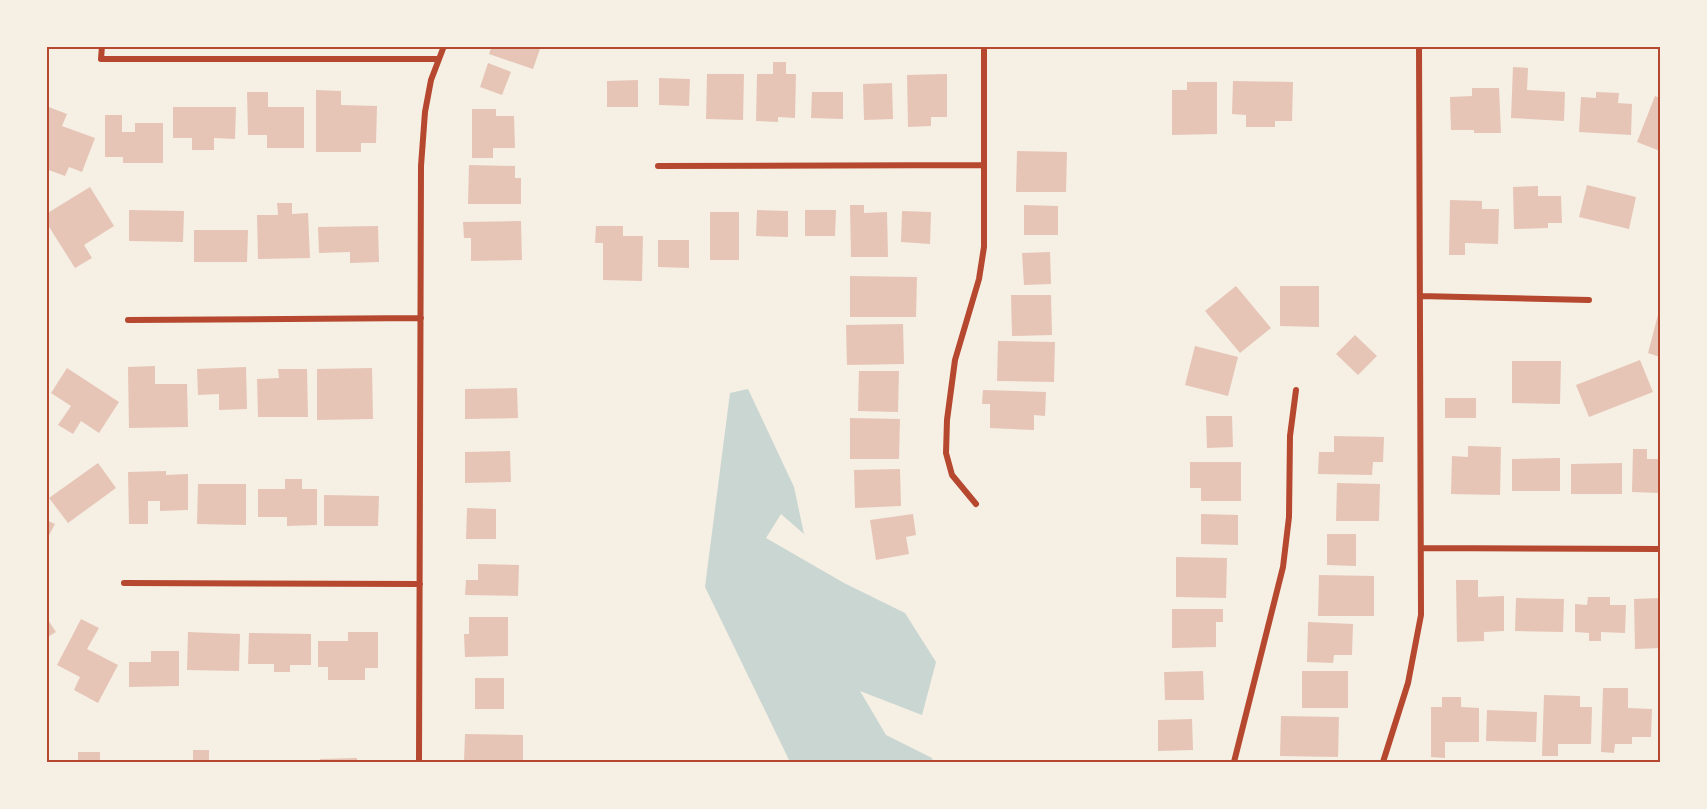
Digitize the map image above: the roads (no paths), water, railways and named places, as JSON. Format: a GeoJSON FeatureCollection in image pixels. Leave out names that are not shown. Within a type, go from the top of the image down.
{"type":"FeatureCollection","features":[{"type":"Feature","properties":{"kind":"street"},"geometry":{"type":"LineString","coordinates":[[102,46],[101,59],[439,59]]}},
{"type":"Feature","properties":{"kind":"street"},"geometry":{"type":"LineString","coordinates":[[419,762],[421,166],[425,112],[431,80],[444,46]]}},
{"type":"Feature","properties":{"kind":"street"},"geometry":{"type":"LineString","coordinates":[[976,504],[952,475],[946,453],[947,420],[955,360],[979,279],[984,247],[984,46]]}},
{"type":"Feature","properties":{"kind":"street"},"geometry":{"type":"LineString","coordinates":[[1383,762],[1408,683],[1421,615],[1419,46]]}},
{"type":"Feature","properties":{"kind":"street"},"geometry":{"type":"LineString","coordinates":[[658,166],[984,165]]}},
{"type":"Feature","properties":{"kind":"street"},"geometry":{"type":"LineString","coordinates":[[1420,296],[1589,300]]}},
{"type":"Feature","properties":{"kind":"street"},"geometry":{"type":"LineString","coordinates":[[128,320],[421,318]]}},
{"type":"Feature","properties":{"kind":"street"},"geometry":{"type":"LineString","coordinates":[[1234,762],[1283,567],[1289,517],[1290,436],[1296,390]]}},
{"type":"Feature","properties":{"kind":"street"},"geometry":{"type":"LineString","coordinates":[[1421,548],[1660,549]]}},
{"type":"Feature","properties":{"kind":"street"},"geometry":{"type":"LineString","coordinates":[[124,583],[420,584]]}}]}
